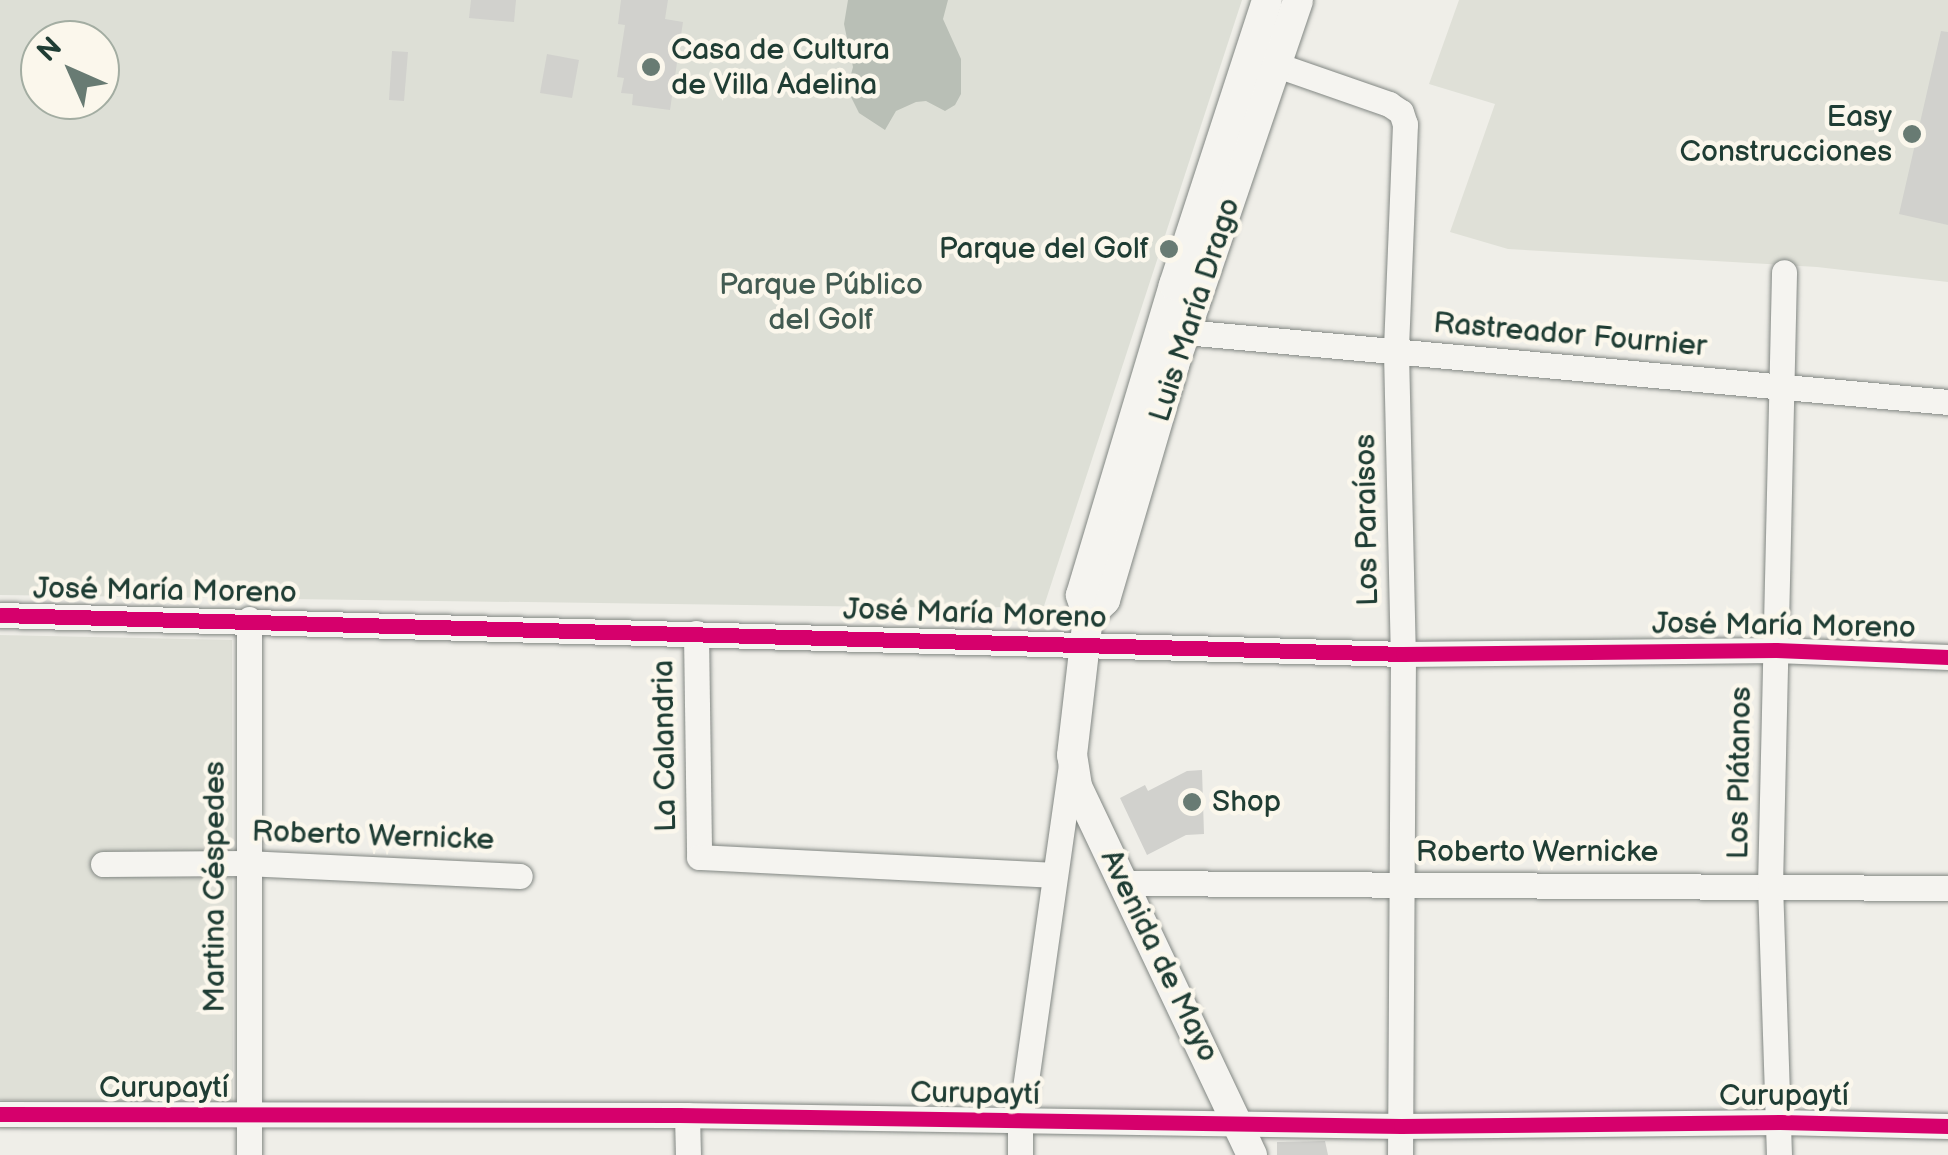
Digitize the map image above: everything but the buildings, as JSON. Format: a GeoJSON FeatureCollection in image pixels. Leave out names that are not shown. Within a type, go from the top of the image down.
{"type":"FeatureCollection","features":[{"type":"Feature","properties":{"kind":"main road","name":"Luis María Drago"},"geometry":{"type":"LineString","coordinates":[[1072,755],[1085,630],[1081,595],[1174,285],[1268,0]]}},
{"type":"Feature","properties":{"kind":"main road","name":"Luis María Drago"},"geometry":{"type":"LineString","coordinates":[[1085,630],[1105,600],[1185,332],[1298,0]]}},
{"type":"Feature","properties":{"kind":"main road","name":"Avenida de Mayo"},"geometry":{"type":"LineString","coordinates":[[1072,755],[1078,786],[1252,1155]]}},
{"type":"Feature","properties":{"kind":"street","name":"Los Paraísos"},"geometry":{"type":"LineString","coordinates":[[1277,66],[1389,104],[1401,112],[1405,124],[1396,352],[1403,654],[1400,1155]]}},
{"type":"Feature","properties":{"kind":"street","name":"Los Plátanos"},"geometry":{"type":"LineString","coordinates":[[1779,1155],[1770,886],[1778,388],[1784,272]]}},
{"type":"Feature","properties":{"kind":"street","name":"Rastreador Fournier"},"geometry":{"type":"LineString","coordinates":[[1185,332],[1948,402]]}},
{"type":"Feature","properties":{"kind":"street","name":"José María Moreno"},"geometry":{"type":"LineString","coordinates":[[0,614],[696,633],[1085,630],[1403,654],[1776,650],[1948,657]]}},
{"type":"Feature","properties":{"kind":"street","name":"Martina Céspedes"},"geometry":{"type":"LineString","coordinates":[[248,1155],[249,619]]}},
{"type":"Feature","properties":{"kind":"street","name":"La Calandria"},"geometry":{"type":"LineString","coordinates":[[696,633],[699,858],[1054,875]]}},
{"type":"Feature","properties":{"kind":"street","name":"Luis María Drago"},"geometry":{"type":"LineString","coordinates":[[1020,1155],[1020,1123],[1072,755]]}},
{"type":"Feature","properties":{"kind":"street","name":"Roberto Wernicke"},"geometry":{"type":"LineString","coordinates":[[103,864],[246,864],[520,876]]}},
{"type":"Feature","properties":{"kind":"street","name":"Roberto Wernicke"},"geometry":{"type":"LineString","coordinates":[[1125,883],[1948,888]]}},
{"type":"Feature","properties":{"kind":"street","name":"Curupaytí"},"geometry":{"type":"LineString","coordinates":[[0,1114],[688,1115],[1401,1126],[1780,1122],[1948,1126]]}},
{"type":"Feature","properties":{"kind":"street"},"geometry":{"type":"LineString","coordinates":[[688,1115],[688,1155]]}},
{"type":"Feature","properties":{"kind":"shaded area"},"geometry":{"type":"Polygon","coordinates":[[[848,0],[948,0],[943,19],[961,59],[961,94],[955,105],[945,111],[926,101],[916,102],[896,111],[885,130],[859,113],[847,89],[853,67],[844,24],[848,0]]]}},
{"type":"Feature","properties":{"kind":"shaded area"},"geometry":{"type":"Polygon","coordinates":[[[1459,0],[1948,0],[1948,282],[1817,267],[1508,249],[1450,232],[1495,104],[1429,84],[1459,0]]]}},
{"type":"Feature","properties":{"kind":"shaded area"},"geometry":{"type":"Polygon","coordinates":[[[0,635],[232,640],[233,1102],[0,1100],[0,635]]]}},
{"type":"Feature","properties":{"kind":"green space","name":"Parque Público del Golf"},"geometry":{"type":"Polygon","coordinates":[[[0,0],[1242,0],[1044,606],[0,595],[0,0]]]}},
{"type":"Feature","properties":{"kind":"cycle path"},"geometry":{"type":"LineString","coordinates":[[0,615],[1403,654],[1776,650],[1948,657]]}},
{"type":"Feature","properties":{"kind":"cycle path"},"geometry":{"type":"LineString","coordinates":[[0,1114],[679,1115],[1401,1126],[1780,1122],[1948,1126]]}},
{"type":"Feature","properties":{"kind":"place","name":"Casa de Cultura de Villa Adelina"},"geometry":{"type":"Point","coordinates":[651,67]}},
{"type":"Feature","properties":{"kind":"place","name":"Easy Construcciones"},"geometry":{"type":"Point","coordinates":[1912,134]}},
{"type":"Feature","properties":{"kind":"place","name":"Parque del Golf"},"geometry":{"type":"Point","coordinates":[1169,249]}},
{"type":"Feature","properties":{"kind":"place","name":"Shop"},"geometry":{"type":"Point","coordinates":[1192,802]}}]}
